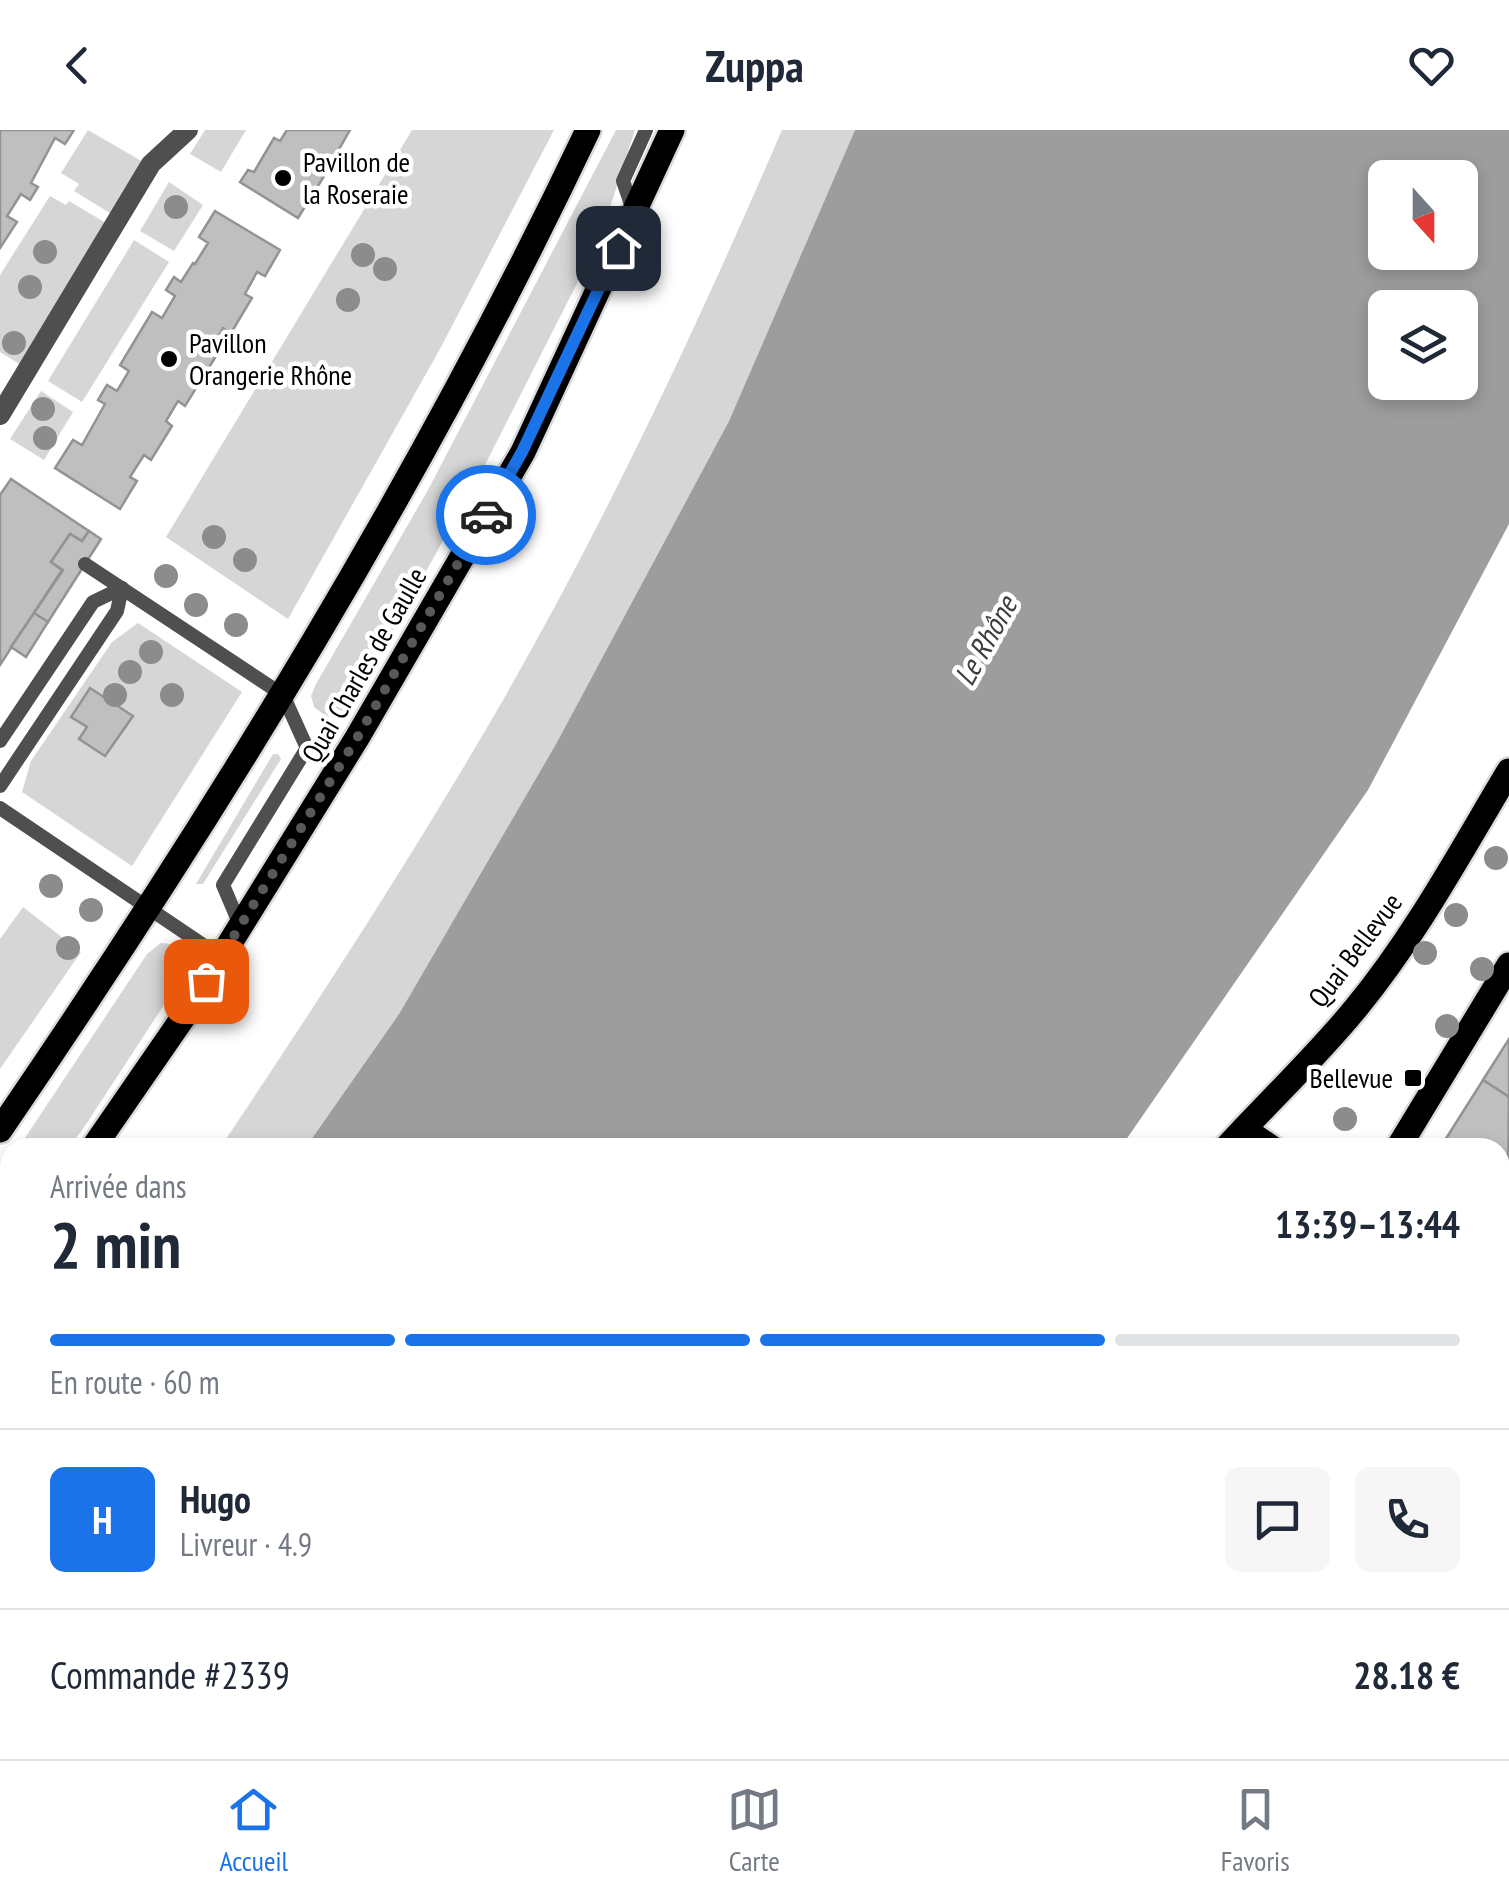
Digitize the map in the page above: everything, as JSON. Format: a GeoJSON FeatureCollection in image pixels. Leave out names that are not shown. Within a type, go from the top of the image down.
{"type":"FeatureCollection","features":[{"type":"Feature","properties":{"kind":"main road","name":"Quai Charles de Gaulle"},"geometry":{"type":"LineString","coordinates":[[0,1130],[284,695],[422,456],[588,130]]}},
{"type":"Feature","properties":{"kind":"main road","name":"Quai Charles de Gaulle"},"geometry":{"type":"LineString","coordinates":[[100,1138],[241,926],[357,738],[522,452],[672,130]]}},
{"type":"Feature","properties":{"kind":"main road","name":"Quai Bellevue"},"geometry":{"type":"LineString","coordinates":[[1235,1138],[1355,1009],[1385,970],[1509,771]]}},
{"type":"Feature","properties":{"kind":"main road"},"geometry":{"type":"LineString","coordinates":[[1404,1138],[1509,965]]}},
{"type":"Feature","properties":{"kind":"street"},"geometry":{"type":"LineString","coordinates":[[0,415],[151,164],[188,130]]}},
{"type":"Feature","properties":{"kind":"lane"},"geometry":{"type":"LineString","coordinates":[[634,214],[623,181],[646,130]]}},
{"type":"Feature","properties":{"kind":"lane"},"geometry":{"type":"LineString","coordinates":[[85,564],[284,695]]}},
{"type":"Feature","properties":{"kind":"lane"},"geometry":{"type":"LineString","coordinates":[[0,741],[93,602],[122,588]]}},
{"type":"Feature","properties":{"kind":"lane"},"geometry":{"type":"LineString","coordinates":[[0,786],[117,611],[122,588]]}},
{"type":"Feature","properties":{"kind":"lane","name":"Quai Charles de Gaulle"},"geometry":{"type":"LineString","coordinates":[[241,926],[223,885],[308,748],[284,695]]}},
{"type":"Feature","properties":{"kind":"lane"},"geometry":{"type":"LineString","coordinates":[[0,808],[221,957]]}},
{"type":"Feature","properties":{"kind":"shaded area"},"geometry":{"type":"Polygon","coordinates":[[[88,130],[145,163],[113,215],[74,191],[79,184],[61,173],[88,130]]]}},
{"type":"Feature","properties":{"kind":"shaded area"},"geometry":{"type":"Polygon","coordinates":[[[205,130],[246,130],[221,172],[190,154],[205,130]]]}},
{"type":"Feature","properties":{"kind":"shaded area"},"geometry":{"type":"Polygon","coordinates":[[[412,130],[554,130],[440,349],[288,619],[166,537],[412,130]]]}},
{"type":"Feature","properties":{"kind":"shaded area"},"geometry":{"type":"Polygon","coordinates":[[[616,130],[635,130],[600,238],[488,459],[370,673],[343,714],[327,717],[314,707],[311,696],[316,684],[428,490],[616,130]]]}},
{"type":"Feature","properties":{"kind":"shaded area"},"geometry":{"type":"Polygon","coordinates":[[[782,130],[855,130],[729,421],[556,744],[399,1014],[312,1138],[227,1138],[398,874],[538,637],[649,423],[782,130]]]}},
{"type":"Feature","properties":{"kind":"shaded area"},"geometry":{"type":"Polygon","coordinates":[[[169,182],[203,205],[174,251],[140,231],[169,182]]]}},
{"type":"Feature","properties":{"kind":"shaded area"},"geometry":{"type":"Polygon","coordinates":[[[50,196],[66,205],[69,201],[106,223],[21,365],[0,352],[0,275],[50,196]]]}},
{"type":"Feature","properties":{"kind":"shaded area"},"geometry":{"type":"Polygon","coordinates":[[[134,240],[169,262],[82,402],[48,381],[134,240]]]}},
{"type":"Feature","properties":{"kind":"shaded area"},"geometry":{"type":"Polygon","coordinates":[[[41,391],[73,412],[44,460],[10,439],[41,391]]]}},
{"type":"Feature","properties":{"kind":"shaded area"},"geometry":{"type":"Polygon","coordinates":[[[138,623],[242,692],[132,866],[22,792],[31,761],[112,642],[138,623]]]}},
{"type":"Feature","properties":{"kind":"shaded area"},"geometry":{"type":"Polygon","coordinates":[[[273,754],[281,759],[203,884],[196,884],[273,754]]]}},
{"type":"Feature","properties":{"kind":"shaded area"},"geometry":{"type":"Polygon","coordinates":[[[23,907],[81,952],[0,1069],[0,939],[23,907]]]}},
{"type":"Feature","properties":{"kind":"shaded area"},"geometry":{"type":"Polygon","coordinates":[[[161,943],[172,945],[181,949],[188,968],[83,1129],[76,1138],[25,1138],[147,954],[161,943]]]}},
{"type":"Feature","properties":{"kind":"water","name":"Le Rhône"},"geometry":{"type":"Polygon","coordinates":[[[855,130],[1509,130],[1509,524],[1368,790],[1127,1138],[312,1138],[399,1014],[556,744],[729,421],[855,130]]]}},
{"type":"Feature","properties":{"kind":"building"},"geometry":{"type":"Polygon","coordinates":[[[0,130],[74,130],[65,144],[55,138],[31,183],[38,187],[30,200],[21,194],[7,216],[17,222],[0,248],[0,130]]]}},
{"type":"Feature","properties":{"kind":"building","name":"Pavillon de la Roseraie"},"geometry":{"type":"Polygon","coordinates":[[[287,130],[350,130],[334,158],[329,155],[325,160],[322,166],[326,173],[298,218],[240,182],[248,170],[254,172],[274,138],[280,141],[287,130]]]}},
{"type":"Feature","properties":{"kind":"building","name":"Pavillon Orangerie Rhône"},"geometry":{"type":"Polygon","coordinates":[[[215,211],[280,250],[265,276],[257,272],[245,294],[252,298],[231,333],[223,328],[211,349],[218,353],[185,406],[178,401],[166,421],[172,426],[151,460],[144,455],[130,477],[137,481],[120,509],[55,468],[73,440],[82,445],[105,404],[98,400],[107,385],[117,391],[129,371],[120,365],[152,312],[162,318],[175,296],[166,290],[174,277],[181,282],[195,264],[208,243],[199,237],[215,211]]]}},
{"type":"Feature","properties":{"kind":"building"},"geometry":{"type":"Polygon","coordinates":[[[11,479],[89,531],[82,541],[70,534],[51,562],[62,570],[0,665],[0,495],[11,479]]]}},
{"type":"Feature","properties":{"kind":"building"},"geometry":{"type":"Polygon","coordinates":[[[89,531],[101,539],[48,622],[34,613],[63,570],[51,562],[70,534],[82,541],[89,531]]]}},
{"type":"Feature","properties":{"kind":"building"},"geometry":{"type":"Polygon","coordinates":[[[34,613],[48,622],[26,657],[11,647],[34,613]]]}},
{"type":"Feature","properties":{"kind":"building"},"geometry":{"type":"Polygon","coordinates":[[[90,688],[133,716],[105,756],[79,739],[87,727],[71,717],[90,688]]]}},
{"type":"Feature","properties":{"kind":"building"},"geometry":{"type":"Polygon","coordinates":[[[1509,1039],[1509,1097],[1483,1080],[1509,1039]]]}},
{"type":"Feature","properties":{"kind":"building"},"geometry":{"type":"Polygon","coordinates":[[[1483,1080],[1509,1097],[1508,1138],[1446,1138],[1483,1080]]]}},
{"type":"Feature","properties":{"kind":"way so far"},"geometry":{"type":"LineString","coordinates":[[206,981],[357,738],[486,515]]}},
{"type":"Feature","properties":{"kind":"place","name":"Pavillon de la Roseraie"},"geometry":{"type":"Point","coordinates":[283,178]}},
{"type":"Feature","properties":{"kind":"place","name":"Pavillon Orangerie Rhône"},"geometry":{"type":"Point","coordinates":[169,359]}},
{"type":"Feature","properties":{"kind":"place","name":"Bellevue"},"geometry":{"type":"Point","coordinates":[1413,1078]}},
{"type":"Feature","properties":{"kind":"route"},"geometry":{"type":"LineString","coordinates":[[486,515],[522,452],[618,248]]}}]}
